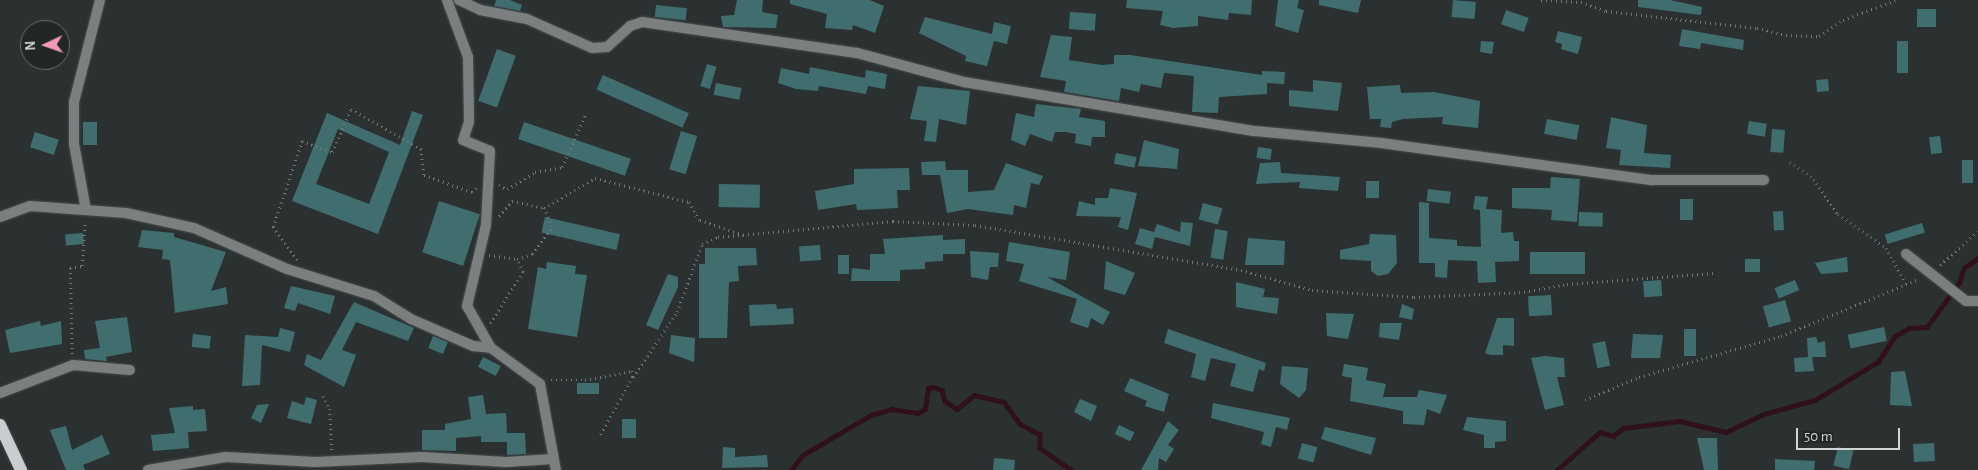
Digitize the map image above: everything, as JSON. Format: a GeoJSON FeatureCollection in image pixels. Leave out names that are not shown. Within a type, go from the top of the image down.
{"type":"FeatureCollection","features":[{"type":"Feature","properties":{"kind":"main road"},"geometry":{"type":"LineString","coordinates":[[0,425],[21,470]]}},
{"type":"Feature","properties":{"kind":"street"},"geometry":{"type":"LineString","coordinates":[[86,210],[74,137],[74,102],[100,0]]}},
{"type":"Feature","properties":{"kind":"street"},"geometry":{"type":"LineString","coordinates":[[447,0],[468,57],[469,122],[463,140],[489,149],[486,225],[467,306],[481,334],[491,348],[540,384],[556,470]]}},
{"type":"Feature","properties":{"kind":"street"},"geometry":{"type":"LineString","coordinates":[[459,0],[480,10],[527,19],[592,48],[607,47],[630,26],[642,22],[857,53],[964,82],[1255,131],[1381,143],[1652,180],[1764,180]]}},
{"type":"Feature","properties":{"kind":"street"},"geometry":{"type":"LineString","coordinates":[[0,217],[23,206],[86,210],[194,228],[308,276],[374,296],[410,319],[473,346],[491,348]]}},
{"type":"Feature","properties":{"kind":"street"},"geometry":{"type":"LineString","coordinates":[[1906,254],[1958,296],[1978,301]]}},
{"type":"Feature","properties":{"kind":"street"},"geometry":{"type":"LineString","coordinates":[[0,393],[73,365],[130,370]]}},
{"type":"Feature","properties":{"kind":"street"},"geometry":{"type":"LineString","coordinates":[[148,470],[226,457],[331,460],[553,459]]}},
{"type":"Feature","properties":{"kind":"path"},"geometry":{"type":"LineString","coordinates":[[1541,0],[1581,2],[1606,11],[1758,28],[1786,35],[1820,36],[1843,20],[1896,0]]}},
{"type":"Feature","properties":{"kind":"path"},"geometry":{"type":"LineString","coordinates":[[308,276],[273,227],[302,141],[332,152],[351,109],[421,149],[424,175],[437,183],[472,192],[488,180],[507,189],[535,172],[562,167],[586,113]]}},
{"type":"Feature","properties":{"kind":"path"},"geometry":{"type":"LineString","coordinates":[[1790,162],[1814,179],[1838,214],[1886,248],[1906,285]]}},
{"type":"Feature","properties":{"kind":"path"},"geometry":{"type":"LineString","coordinates":[[486,225],[512,201],[544,208],[574,187],[606,179],[690,202],[700,220],[745,236]]}},
{"type":"Feature","properties":{"kind":"path"},"geometry":{"type":"LineString","coordinates":[[478,253],[517,259],[532,254],[552,227],[544,208]]}},
{"type":"Feature","properties":{"kind":"path"},"geometry":{"type":"LineString","coordinates":[[73,365],[70,268],[82,266],[86,210]]}},
{"type":"Feature","properties":{"kind":"path"},"geometry":{"type":"LineString","coordinates":[[600,436],[634,377],[677,312],[702,244],[718,237],[893,221],[975,225],[1241,270],[1312,290],[1414,296],[1524,292],[1567,284],[1715,273]]}},
{"type":"Feature","properties":{"kind":"path"},"geometry":{"type":"LineString","coordinates":[[1585,400],[1639,377],[1780,336],[1906,285],[1929,274],[1978,231]]}},
{"type":"Feature","properties":{"kind":"path"},"geometry":{"type":"LineString","coordinates":[[481,334],[523,272],[517,259]]}},
{"type":"Feature","properties":{"kind":"path"},"geometry":{"type":"LineString","coordinates":[[540,384],[558,377],[585,380],[632,370],[634,377]]}},
{"type":"Feature","properties":{"kind":"path"},"geometry":{"type":"LineString","coordinates":[[323,396],[330,409],[331,460]]}},
{"type":"Feature","properties":{"kind":"building"},"geometry":{"type":"Polygon","coordinates":[[[496,0],[510,0],[522,5],[520,11],[494,6],[496,0]]]}},
{"type":"Feature","properties":{"kind":"building"},"geometry":{"type":"Polygon","coordinates":[[[737,0],[763,0],[762,12],[778,15],[776,28],[723,27],[721,16],[734,15],[737,0]]]}},
{"type":"Feature","properties":{"kind":"building"},"geometry":{"type":"Polygon","coordinates":[[[790,0],[870,0],[884,6],[875,33],[853,25],[852,30],[825,28],[827,14],[790,4],[790,0]]]}},
{"type":"Feature","properties":{"kind":"building"},"geometry":{"type":"Polygon","coordinates":[[[1127,0],[1252,0],[1251,15],[1229,13],[1228,20],[1198,16],[1198,26],[1173,28],[1160,25],[1163,11],[1126,8],[1127,0]]]}},
{"type":"Feature","properties":{"kind":"building"},"geometry":{"type":"Polygon","coordinates":[[[1278,0],[1299,0],[1297,8],[1304,10],[1298,33],[1275,26],[1278,0]]]}},
{"type":"Feature","properties":{"kind":"building"},"geometry":{"type":"Polygon","coordinates":[[[1319,0],[1361,0],[1358,13],[1319,5],[1319,0]]]}},
{"type":"Feature","properties":{"kind":"building"},"geometry":{"type":"Polygon","coordinates":[[[1453,0],[1476,2],[1474,19],[1452,17],[1453,0]]]}},
{"type":"Feature","properties":{"kind":"building"},"geometry":{"type":"Polygon","coordinates":[[[1638,0],[1670,0],[1702,7],[1701,15],[1638,7],[1638,0]]]}},
{"type":"Feature","properties":{"kind":"building"},"geometry":{"type":"Polygon","coordinates":[[[656,5],[687,8],[686,20],[655,17],[656,5]]]}},
{"type":"Feature","properties":{"kind":"building"},"geometry":{"type":"Polygon","coordinates":[[[1917,9],[1936,9],[1936,27],[1917,27],[1917,9]]]}},
{"type":"Feature","properties":{"kind":"building"},"geometry":{"type":"Polygon","coordinates":[[[1506,10],[1529,18],[1524,32],[1501,24],[1506,10]]]}},
{"type":"Feature","properties":{"kind":"building"},"geometry":{"type":"Polygon","coordinates":[[[1070,12],[1096,14],[1095,31],[1069,29],[1070,12]]]}},
{"type":"Feature","properties":{"kind":"building"},"geometry":{"type":"Polygon","coordinates":[[[925,17],[992,34],[994,22],[1011,26],[1007,44],[994,41],[987,66],[965,61],[966,56],[919,33],[925,17]]]}},
{"type":"Feature","properties":{"kind":"building"},"geometry":{"type":"Polygon","coordinates":[[[1682,29],[1744,40],[1743,50],[1701,43],[1700,49],[1679,46],[1682,29]]]}},
{"type":"Feature","properties":{"kind":"building"},"geometry":{"type":"Polygon","coordinates":[[[1558,31],[1582,37],[1578,54],[1561,49],[1562,44],[1555,42],[1558,31]]]}},
{"type":"Feature","properties":{"kind":"building"},"geometry":{"type":"Polygon","coordinates":[[[1051,35],[1072,37],[1069,60],[1102,65],[1114,64],[1114,55],[1130,55],[1262,75],[1262,71],[1285,72],[1284,84],[1267,83],[1267,94],[1219,97],[1218,113],[1192,112],[1194,76],[1164,73],[1161,88],[1141,84],[1139,92],[1121,88],[1119,101],[1064,92],[1066,81],[1040,77],[1051,35]]]}},
{"type":"Feature","properties":{"kind":"building"},"geometry":{"type":"Polygon","coordinates":[[[1481,41],[1494,42],[1492,54],[1480,52],[1481,41]]]}},
{"type":"Feature","properties":{"kind":"building"},"geometry":{"type":"Polygon","coordinates":[[[1897,41],[1908,41],[1908,73],[1897,73],[1897,41]]]}},
{"type":"Feature","properties":{"kind":"building"},"geometry":{"type":"Polygon","coordinates":[[[497,49],[516,56],[497,108],[478,101],[497,49]]]}},
{"type":"Feature","properties":{"kind":"building"},"geometry":{"type":"Polygon","coordinates":[[[707,64],[717,67],[710,89],[700,86],[707,64]]]}},
{"type":"Feature","properties":{"kind":"building"},"geometry":{"type":"Polygon","coordinates":[[[810,67],[865,78],[866,70],[887,74],[885,89],[868,86],[866,94],[819,86],[818,91],[796,89],[778,83],[781,68],[809,74],[810,67]]]}},
{"type":"Feature","properties":{"kind":"building"},"geometry":{"type":"Polygon","coordinates":[[[603,75],[689,113],[682,128],[596,90],[603,75]]]}},
{"type":"Feature","properties":{"kind":"building"},"geometry":{"type":"Polygon","coordinates":[[[1828,79],[1829,91],[1817,92],[1816,80],[1828,79]]]}},
{"type":"Feature","properties":{"kind":"building"},"geometry":{"type":"Polygon","coordinates":[[[1313,80],[1342,83],[1338,111],[1289,106],[1289,90],[1313,92],[1313,80]]]}},
{"type":"Feature","properties":{"kind":"building"},"geometry":{"type":"Polygon","coordinates":[[[716,83],[742,88],[739,100],[714,95],[716,83]]]}},
{"type":"Feature","properties":{"kind":"building"},"geometry":{"type":"Polygon","coordinates":[[[1400,85],[1401,93],[1434,92],[1480,101],[1478,128],[1442,124],[1443,117],[1403,119],[1392,122],[1391,128],[1380,127],[1381,119],[1370,119],[1367,87],[1400,85]]]}},
{"type":"Feature","properties":{"kind":"building"},"geometry":{"type":"Polygon","coordinates":[[[918,86],[970,91],[966,125],[939,119],[936,142],[924,141],[927,121],[910,119],[918,86]]]}},
{"type":"Feature","properties":{"kind":"building"},"geometry":{"type":"Polygon","coordinates":[[[1036,104],[1081,109],[1079,117],[1105,121],[1105,137],[1092,137],[1091,146],[1075,143],[1076,134],[1066,132],[1055,132],[1052,142],[1030,134],[1025,146],[1011,140],[1016,113],[1034,117],[1036,104]]]}},
{"type":"Feature","properties":{"kind":"building"},"geometry":{"type":"Polygon","coordinates":[[[412,111],[423,115],[378,234],[292,201],[327,113],[400,145],[412,111]],[[338,129],[316,184],[369,204],[389,152],[338,129]]]}},
{"type":"Feature","properties":{"kind":"building"},"geometry":{"type":"Polygon","coordinates":[[[1611,117],[1647,125],[1644,153],[1671,155],[1670,168],[1619,165],[1621,150],[1606,148],[1611,117]]]}},
{"type":"Feature","properties":{"kind":"building"},"geometry":{"type":"Polygon","coordinates":[[[1547,119],[1579,125],[1577,140],[1544,134],[1547,119]]]}},
{"type":"Feature","properties":{"kind":"building"},"geometry":{"type":"Polygon","coordinates":[[[1749,121],[1767,124],[1765,137],[1747,134],[1749,121]]]}},
{"type":"Feature","properties":{"kind":"building"},"geometry":{"type":"Polygon","coordinates":[[[83,122],[97,122],[97,145],[83,145],[83,122]]]}},
{"type":"Feature","properties":{"kind":"building"},"geometry":{"type":"Polygon","coordinates":[[[524,122],[631,159],[625,176],[518,139],[524,122]]]}},
{"type":"Feature","properties":{"kind":"building"},"geometry":{"type":"Polygon","coordinates":[[[1772,129],[1785,130],[1783,153],[1770,152],[1772,129]]]}},
{"type":"Feature","properties":{"kind":"building"},"geometry":{"type":"Polygon","coordinates":[[[681,131],[697,136],[686,174],[669,169],[681,131]]]}},
{"type":"Feature","properties":{"kind":"building"},"geometry":{"type":"Polygon","coordinates":[[[35,132],[59,140],[54,155],[30,147],[35,132]]]}},
{"type":"Feature","properties":{"kind":"building"},"geometry":{"type":"Polygon","coordinates":[[[1940,136],[1942,153],[1931,154],[1929,137],[1940,136]]]}},
{"type":"Feature","properties":{"kind":"building"},"geometry":{"type":"Polygon","coordinates":[[[1144,140],[1179,149],[1177,169],[1138,166],[1144,140]]]}},
{"type":"Feature","properties":{"kind":"building"},"geometry":{"type":"Polygon","coordinates":[[[1258,147],[1272,149],[1270,160],[1256,158],[1258,147]]]}},
{"type":"Feature","properties":{"kind":"building"},"geometry":{"type":"Polygon","coordinates":[[[1116,153],[1137,157],[1135,168],[1114,164],[1116,153]]]}},
{"type":"Feature","properties":{"kind":"building"},"geometry":{"type":"Polygon","coordinates":[[[1962,160],[1973,160],[1973,183],[1962,183],[1962,160]]]}},
{"type":"Feature","properties":{"kind":"building"},"geometry":{"type":"Polygon","coordinates":[[[945,161],[946,170],[968,170],[968,192],[994,190],[1006,163],[1043,176],[1039,185],[1031,183],[1026,208],[1014,205],[1013,215],[968,209],[947,213],[940,175],[922,175],[921,162],[945,161]]]}},
{"type":"Feature","properties":{"kind":"building"},"geometry":{"type":"Polygon","coordinates":[[[1280,162],[1281,173],[1340,177],[1338,191],[1299,188],[1300,182],[1256,184],[1260,163],[1280,162]]]}},
{"type":"Feature","properties":{"kind":"building"},"geometry":{"type":"Polygon","coordinates":[[[909,168],[910,190],[897,190],[898,208],[857,210],[856,204],[818,210],[815,191],[854,184],[854,169],[909,168]]]}},
{"type":"Feature","properties":{"kind":"building"},"geometry":{"type":"Polygon","coordinates":[[[1551,177],[1580,179],[1577,222],[1551,220],[1552,210],[1512,208],[1512,188],[1550,188],[1551,177]]]}},
{"type":"Feature","properties":{"kind":"building"},"geometry":{"type":"Polygon","coordinates":[[[1366,181],[1379,181],[1379,198],[1366,198],[1366,181]]]}},
{"type":"Feature","properties":{"kind":"building"},"geometry":{"type":"Polygon","coordinates":[[[719,184],[760,185],[760,208],[719,207],[719,184]]]}},
{"type":"Feature","properties":{"kind":"building"},"geometry":{"type":"Polygon","coordinates":[[[1110,188],[1137,193],[1128,230],[1118,227],[1121,217],[1076,216],[1079,201],[1095,205],[1095,198],[1108,198],[1110,188]]]}},
{"type":"Feature","properties":{"kind":"building"},"geometry":{"type":"Polygon","coordinates":[[[1428,189],[1451,192],[1449,204],[1427,201],[1428,189]]]}},
{"type":"Feature","properties":{"kind":"building"},"geometry":{"type":"Polygon","coordinates":[[[1475,196],[1488,197],[1486,209],[1502,210],[1501,233],[1513,232],[1514,241],[1519,241],[1519,261],[1495,262],[1496,282],[1478,283],[1477,261],[1448,260],[1447,278],[1435,277],[1435,263],[1419,263],[1419,202],[1429,203],[1429,238],[1457,240],[1457,246],[1481,247],[1480,210],[1473,209],[1475,196]]]}},
{"type":"Feature","properties":{"kind":"building"},"geometry":{"type":"Polygon","coordinates":[[[1680,199],[1693,199],[1693,220],[1680,220],[1680,199]]]}},
{"type":"Feature","properties":{"kind":"building"},"geometry":{"type":"Polygon","coordinates":[[[439,201],[480,214],[463,266],[422,252],[439,201]]]}},
{"type":"Feature","properties":{"kind":"building"},"geometry":{"type":"Polygon","coordinates":[[[1203,203],[1222,208],[1218,225],[1199,219],[1203,203]]]}},
{"type":"Feature","properties":{"kind":"building"},"geometry":{"type":"Polygon","coordinates":[[[1783,211],[1784,230],[1774,230],[1773,212],[1783,211]]]}},
{"type":"Feature","properties":{"kind":"building"},"geometry":{"type":"Polygon","coordinates":[[[1579,212],[1603,213],[1602,227],[1579,226],[1579,212]]]}},
{"type":"Feature","properties":{"kind":"building"},"geometry":{"type":"Polygon","coordinates":[[[545,217],[620,234],[616,250],[541,233],[545,217]]]}},
{"type":"Feature","properties":{"kind":"building"},"geometry":{"type":"Polygon","coordinates":[[[1181,222],[1193,223],[1190,246],[1155,237],[1152,249],[1135,244],[1140,228],[1154,232],[1157,224],[1180,232],[1181,222]]]}},
{"type":"Feature","properties":{"kind":"building"},"geometry":{"type":"Polygon","coordinates":[[[1922,223],[1925,233],[1888,244],[1885,234],[1922,223]]]}},
{"type":"Feature","properties":{"kind":"building"},"geometry":{"type":"Polygon","coordinates":[[[1215,229],[1228,231],[1223,260],[1210,258],[1215,229]]]}},
{"type":"Feature","properties":{"kind":"building"},"geometry":{"type":"Polygon","coordinates":[[[142,230],[174,233],[174,237],[226,252],[211,291],[226,287],[228,304],[175,313],[170,260],[162,259],[163,250],[138,247],[142,230]]]}},
{"type":"Feature","properties":{"kind":"building"},"geometry":{"type":"Polygon","coordinates":[[[83,233],[84,244],[66,246],[65,235],[83,233]]]}},
{"type":"Feature","properties":{"kind":"building"},"geometry":{"type":"Polygon","coordinates":[[[1370,234],[1396,235],[1397,263],[1388,274],[1378,276],[1371,271],[1371,261],[1340,259],[1340,250],[1369,244],[1370,234]]]}},
{"type":"Feature","properties":{"kind":"building"},"geometry":{"type":"Polygon","coordinates":[[[943,235],[943,240],[965,239],[965,254],[943,254],[943,261],[925,262],[925,269],[900,270],[900,281],[851,281],[852,268],[870,270],[870,254],[885,254],[883,239],[943,235]]]}},
{"type":"Feature","properties":{"kind":"building"},"geometry":{"type":"Polygon","coordinates":[[[1248,238],[1285,241],[1284,265],[1245,265],[1248,238]]]}},
{"type":"Feature","properties":{"kind":"building"},"geometry":{"type":"Polygon","coordinates":[[[1009,242],[1070,252],[1066,280],[1047,277],[1110,312],[1103,325],[1091,318],[1088,328],[1070,322],[1077,299],[1019,281],[1024,264],[1006,261],[1009,242]]]}},
{"type":"Feature","properties":{"kind":"building"},"geometry":{"type":"Polygon","coordinates":[[[820,245],[821,260],[800,261],[799,246],[820,245]]]}},
{"type":"Feature","properties":{"kind":"building"},"geometry":{"type":"Polygon","coordinates":[[[705,248],[756,248],[757,265],[738,266],[739,281],[729,282],[727,338],[699,338],[699,264],[705,264],[705,248]]]}},
{"type":"Feature","properties":{"kind":"building"},"geometry":{"type":"Polygon","coordinates":[[[970,251],[999,253],[998,267],[990,267],[988,280],[971,277],[970,251]]]}},
{"type":"Feature","properties":{"kind":"building"},"geometry":{"type":"Polygon","coordinates":[[[1530,252],[1585,252],[1585,274],[1530,274],[1530,252]]]}},
{"type":"Feature","properties":{"kind":"building"},"geometry":{"type":"Polygon","coordinates":[[[838,255],[849,255],[849,274],[838,274],[838,255]]]}},
{"type":"Feature","properties":{"kind":"building"},"geometry":{"type":"Polygon","coordinates":[[[1847,257],[1848,272],[1821,274],[1815,263],[1847,257]]]}},
{"type":"Feature","properties":{"kind":"building"},"geometry":{"type":"Polygon","coordinates":[[[1745,259],[1760,259],[1760,272],[1745,272],[1745,259]]]}},
{"type":"Feature","properties":{"kind":"building"},"geometry":{"type":"Polygon","coordinates":[[[1106,261],[1135,273],[1125,295],[1104,289],[1106,261]]]}},
{"type":"Feature","properties":{"kind":"building"},"geometry":{"type":"Polygon","coordinates":[[[547,262],[576,266],[575,274],[587,275],[577,337],[528,329],[538,267],[546,269],[547,262]]]}},
{"type":"Feature","properties":{"kind":"building"},"geometry":{"type":"Polygon","coordinates":[[[668,274],[678,277],[678,287],[658,330],[646,325],[668,274]]]}},
{"type":"Feature","properties":{"kind":"building"},"geometry":{"type":"Polygon","coordinates":[[[1661,280],[1662,296],[1644,297],[1643,281],[1661,280]]]}},
{"type":"Feature","properties":{"kind":"building"},"geometry":{"type":"Polygon","coordinates":[[[1795,280],[1799,290],[1779,298],[1775,288],[1795,280]]]}},
{"type":"Feature","properties":{"kind":"building"},"geometry":{"type":"Polygon","coordinates":[[[1236,282],[1265,289],[1263,297],[1279,298],[1277,314],[1236,307],[1236,282]]]}},
{"type":"Feature","properties":{"kind":"building"},"geometry":{"type":"Polygon","coordinates":[[[291,286],[335,296],[330,314],[298,303],[295,311],[284,308],[291,286]]]}},
{"type":"Feature","properties":{"kind":"building"},"geometry":{"type":"Polygon","coordinates":[[[1551,295],[1552,315],[1529,316],[1528,296],[1551,295]]]}},
{"type":"Feature","properties":{"kind":"building"},"geometry":{"type":"Polygon","coordinates":[[[1785,300],[1791,321],[1769,327],[1763,306],[1785,300]]]}},
{"type":"Feature","properties":{"kind":"building"},"geometry":{"type":"Polygon","coordinates":[[[354,302],[414,328],[408,341],[356,322],[342,350],[356,355],[344,387],[304,365],[307,354],[321,360],[354,302]]]}},
{"type":"Feature","properties":{"kind":"building"},"geometry":{"type":"Polygon","coordinates":[[[776,304],[777,309],[793,308],[794,324],[750,326],[749,305],[776,304]]]}},
{"type":"Feature","properties":{"kind":"building"},"geometry":{"type":"Polygon","coordinates":[[[1402,304],[1414,309],[1412,320],[1399,317],[1402,304]]]}},
{"type":"Feature","properties":{"kind":"building"},"geometry":{"type":"Polygon","coordinates":[[[1326,313],[1354,314],[1348,339],[1327,336],[1326,313]]]}},
{"type":"Feature","properties":{"kind":"building"},"geometry":{"type":"Polygon","coordinates":[[[127,317],[132,352],[106,357],[107,361],[85,359],[84,350],[100,348],[95,321],[127,317]]]}},
{"type":"Feature","properties":{"kind":"building"},"geometry":{"type":"Polygon","coordinates":[[[1497,318],[1514,318],[1514,346],[1503,345],[1503,355],[1490,355],[1485,353],[1497,318]]]}},
{"type":"Feature","properties":{"kind":"building"},"geometry":{"type":"Polygon","coordinates":[[[40,321],[41,326],[61,321],[62,344],[10,353],[5,330],[40,321]]]}},
{"type":"Feature","properties":{"kind":"building"},"geometry":{"type":"Polygon","coordinates":[[[1380,323],[1402,323],[1399,340],[1379,337],[1380,323]]]}},
{"type":"Feature","properties":{"kind":"building"},"geometry":{"type":"Polygon","coordinates":[[[1884,327],[1887,341],[1851,348],[1848,335],[1884,327]]]}},
{"type":"Feature","properties":{"kind":"building"},"geometry":{"type":"Polygon","coordinates":[[[280,328],[295,332],[290,352],[262,345],[260,385],[242,386],[245,335],[278,337],[280,328]]]}},
{"type":"Feature","properties":{"kind":"building"},"geometry":{"type":"Polygon","coordinates":[[[1168,329],[1266,363],[1264,371],[1259,369],[1253,392],[1230,386],[1236,364],[1211,358],[1205,381],[1191,377],[1196,354],[1164,343],[1168,329]]]}},
{"type":"Feature","properties":{"kind":"building"},"geometry":{"type":"Polygon","coordinates":[[[1684,329],[1696,329],[1696,356],[1684,356],[1684,329]]]}},
{"type":"Feature","properties":{"kind":"building"},"geometry":{"type":"Polygon","coordinates":[[[193,334],[211,336],[210,349],[192,347],[193,334]]]}},
{"type":"Feature","properties":{"kind":"building"},"geometry":{"type":"Polygon","coordinates":[[[1633,334],[1663,335],[1660,358],[1631,358],[1633,334]]]}},
{"type":"Feature","properties":{"kind":"building"},"geometry":{"type":"Polygon","coordinates":[[[671,335],[695,338],[694,362],[669,353],[671,335]]]}},
{"type":"Feature","properties":{"kind":"building"},"geometry":{"type":"Polygon","coordinates":[[[433,336],[448,342],[443,354],[428,348],[433,336]]]}},
{"type":"Feature","properties":{"kind":"building"},"geometry":{"type":"Polygon","coordinates":[[[1816,337],[1818,343],[1825,341],[1826,357],[1812,357],[1814,371],[1795,372],[1794,358],[1808,357],[1807,338],[1816,337]]]}},
{"type":"Feature","properties":{"kind":"building"},"geometry":{"type":"Polygon","coordinates":[[[1605,341],[1610,365],[1597,368],[1592,344],[1605,341]]]}},
{"type":"Feature","properties":{"kind":"building"},"geometry":{"type":"Polygon","coordinates":[[[1545,356],[1564,358],[1565,377],[1557,377],[1564,405],[1545,410],[1531,358],[1545,356]]]}},
{"type":"Feature","properties":{"kind":"building"},"geometry":{"type":"Polygon","coordinates":[[[483,357],[501,366],[496,376],[478,367],[483,357]]]}},
{"type":"Feature","properties":{"kind":"building"},"geometry":{"type":"Polygon","coordinates":[[[1344,364],[1368,368],[1366,380],[1386,384],[1383,397],[1417,397],[1419,390],[1447,395],[1440,414],[1427,409],[1424,425],[1403,424],[1403,411],[1350,401],[1352,378],[1342,376],[1344,364]]]}},
{"type":"Feature","properties":{"kind":"building"},"geometry":{"type":"Polygon","coordinates":[[[1282,366],[1308,368],[1306,390],[1299,398],[1280,384],[1282,366]]]}},
{"type":"Feature","properties":{"kind":"building"},"geometry":{"type":"Polygon","coordinates":[[[1905,371],[1912,406],[1890,405],[1891,372],[1905,371]]]}},
{"type":"Feature","properties":{"kind":"building"},"geometry":{"type":"Polygon","coordinates":[[[1130,378],[1169,394],[1164,412],[1145,406],[1147,401],[1124,391],[1130,378]]]}},
{"type":"Feature","properties":{"kind":"building"},"geometry":{"type":"Polygon","coordinates":[[[577,383],[599,383],[599,394],[577,394],[577,383]]]}},
{"type":"Feature","properties":{"kind":"building"},"geometry":{"type":"Polygon","coordinates":[[[483,395],[486,414],[506,413],[507,433],[525,433],[526,454],[507,455],[507,442],[481,442],[481,436],[456,438],[456,451],[422,450],[422,430],[445,430],[445,424],[471,419],[468,397],[483,395]]]}},
{"type":"Feature","properties":{"kind":"building"},"geometry":{"type":"Polygon","coordinates":[[[306,397],[317,400],[311,424],[287,418],[292,401],[304,405],[306,397]]]}},
{"type":"Feature","properties":{"kind":"building"},"geometry":{"type":"Polygon","coordinates":[[[1080,399],[1097,406],[1091,421],[1074,412],[1080,399]]]}},
{"type":"Feature","properties":{"kind":"building"},"geometry":{"type":"Polygon","coordinates":[[[1213,403],[1290,418],[1287,430],[1276,427],[1271,447],[1261,444],[1264,432],[1211,418],[1213,403]]]}},
{"type":"Feature","properties":{"kind":"building"},"geometry":{"type":"Polygon","coordinates":[[[269,404],[261,423],[251,418],[257,405],[269,404]]]}},
{"type":"Feature","properties":{"kind":"building"},"geometry":{"type":"Polygon","coordinates":[[[193,406],[193,410],[205,409],[207,431],[188,432],[189,448],[153,451],[151,435],[175,433],[169,408],[193,406]]]}},
{"type":"Feature","properties":{"kind":"building"},"geometry":{"type":"Polygon","coordinates":[[[1467,417],[1506,421],[1506,441],[1495,442],[1495,448],[1484,448],[1484,435],[1463,430],[1467,417]]]}},
{"type":"Feature","properties":{"kind":"building"},"geometry":{"type":"Polygon","coordinates":[[[622,419],[636,419],[636,438],[622,438],[622,419]]]}},
{"type":"Feature","properties":{"kind":"building"},"geometry":{"type":"Polygon","coordinates":[[[1168,421],[1179,430],[1168,445],[1174,449],[1166,462],[1159,458],[1158,470],[1141,470],[1168,421]]]}},
{"type":"Feature","properties":{"kind":"building"},"geometry":{"type":"Polygon","coordinates":[[[1119,425],[1134,432],[1130,441],[1115,434],[1119,425]]]}},
{"type":"Feature","properties":{"kind":"building"},"geometry":{"type":"Polygon","coordinates":[[[66,426],[72,450],[102,435],[110,454],[83,465],[85,470],[66,470],[50,430],[66,426]]]}},
{"type":"Feature","properties":{"kind":"building"},"geometry":{"type":"Polygon","coordinates":[[[1325,427],[1376,438],[1371,455],[1321,439],[1325,427]]]}},
{"type":"Feature","properties":{"kind":"building"},"geometry":{"type":"Polygon","coordinates":[[[1697,438],[1717,438],[1718,470],[1704,470],[1697,438]]]}},
{"type":"Feature","properties":{"kind":"building"},"geometry":{"type":"Polygon","coordinates":[[[1302,443],[1317,447],[1313,463],[1298,458],[1302,443]]]}},
{"type":"Feature","properties":{"kind":"building"},"geometry":{"type":"Polygon","coordinates":[[[1934,443],[1935,461],[1914,462],[1913,444],[1934,443]]]}},
{"type":"Feature","properties":{"kind":"building"},"geometry":{"type":"Polygon","coordinates":[[[723,447],[735,448],[735,457],[767,455],[768,467],[722,468],[723,447]]]}},
{"type":"Feature","properties":{"kind":"building"},"geometry":{"type":"Polygon","coordinates":[[[1838,447],[1854,451],[1849,469],[1833,465],[1838,447]]]}},
{"type":"Feature","properties":{"kind":"building"},"geometry":{"type":"Polygon","coordinates":[[[994,458],[1015,460],[1014,470],[993,470],[994,458]]]}},
{"type":"Feature","properties":{"kind":"building"},"geometry":{"type":"Polygon","coordinates":[[[1775,459],[1815,461],[1814,470],[1775,470],[1775,459]]]}},
{"type":"Feature","properties":{"kind":"waterway"},"geometry":{"type":"LineString","coordinates":[[1557,470],[1600,432],[1613,436],[1623,428],[1680,421],[1726,432],[1764,414],[1815,400],[1878,362],[1894,337],[1909,328],[1927,327],[1959,283],[1964,268],[1978,258]]}},
{"type":"Feature","properties":{"kind":"waterway"},"geometry":{"type":"LineString","coordinates":[[791,470],[803,455],[871,415],[892,409],[918,413],[925,409],[928,388],[933,387],[942,390],[945,401],[957,409],[974,395],[1004,402],[1020,424],[1040,434],[1040,448],[1072,470]]}}]}
